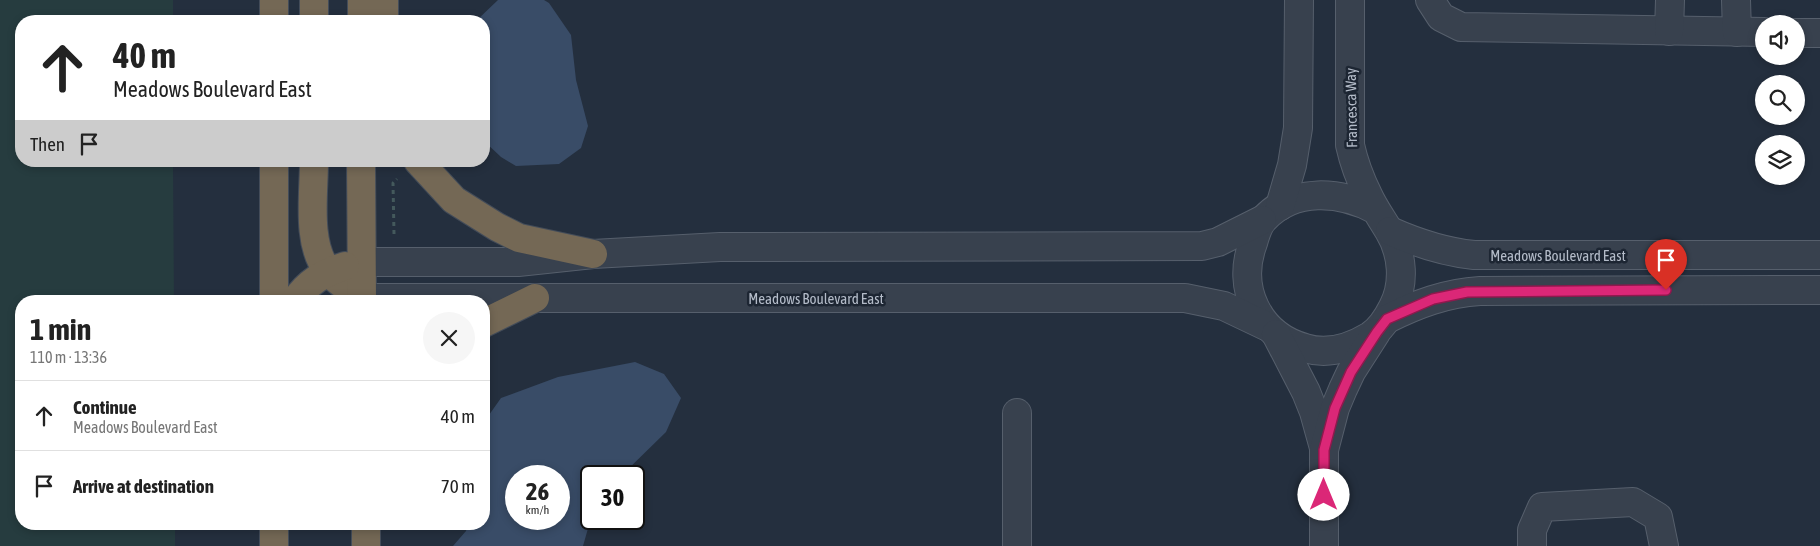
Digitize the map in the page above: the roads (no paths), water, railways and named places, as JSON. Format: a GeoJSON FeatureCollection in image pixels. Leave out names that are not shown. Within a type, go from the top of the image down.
{"type":"FeatureCollection","features":[{"type":"Feature","properties":{"kind":"highway"},"geometry":{"type":"LineString","coordinates":[[274,0],[274,15]]}},
{"type":"Feature","properties":{"kind":"highway"},"geometry":{"type":"LineString","coordinates":[[314,0],[314,15]]}},
{"type":"Feature","properties":{"kind":"highway"},"geometry":{"type":"LineString","coordinates":[[362,0],[362,15]]}},
{"type":"Feature","properties":{"kind":"highway"},"geometry":{"type":"LineString","coordinates":[[384,0],[384,15]]}},
{"type":"Feature","properties":{"kind":"highway"},"geometry":{"type":"LineString","coordinates":[[274,167],[274,295]]}},
{"type":"Feature","properties":{"kind":"highway"},"geometry":{"type":"LineString","coordinates":[[314,167],[314,229],[316,244],[321,259],[328,271],[356,295]]}},
{"type":"Feature","properties":{"kind":"highway"},"geometry":{"type":"LineString","coordinates":[[361,167],[362,295]]}},
{"type":"Feature","properties":{"kind":"highway"},"geometry":{"type":"LineString","coordinates":[[408,169],[497,227],[519,238],[593,254]]}},
{"type":"Feature","properties":{"kind":"highway"},"geometry":{"type":"LineString","coordinates":[[300,295],[312,281],[328,271],[361,262]]}},
{"type":"Feature","properties":{"kind":"highway"},"geometry":{"type":"LineString","coordinates":[[490,320],[535,298]]}},
{"type":"Feature","properties":{"kind":"highway"},"geometry":{"type":"LineString","coordinates":[[274,530],[274,546]]}},
{"type":"Feature","properties":{"kind":"highway"},"geometry":{"type":"LineString","coordinates":[[366,530],[366,546]]}},
{"type":"Feature","properties":{"kind":"highway"},"geometry":{"type":"LineString","coordinates":[[384,546],[385,530]]}},
{"type":"Feature","properties":{"kind":"street"},"geometry":{"type":"LineString","coordinates":[[1299,0],[1297,135],[1292,165],[1271,213],[1249,252],[1247,286],[1252,302],[1271,330],[1306,392],[1314,412],[1324,450]]}},
{"type":"Feature","properties":{"kind":"street","name":"Francesca Way"},"geometry":{"type":"LineString","coordinates":[[1350,0],[1350,145],[1360,178],[1383,221]]}},
{"type":"Feature","properties":{"kind":"street"},"geometry":{"type":"LineString","coordinates":[[1430,0],[1441,17],[1461,27],[1755,32]]}},
{"type":"Feature","properties":{"kind":"street"},"geometry":{"type":"LineString","coordinates":[[1669,31],[1670,0]]}},
{"type":"Feature","properties":{"kind":"street"},"geometry":{"type":"LineString","coordinates":[[1736,0],[1737,32]]}},
{"type":"Feature","properties":{"kind":"street"},"geometry":{"type":"LineString","coordinates":[[1805,33],[1820,33]]}},
{"type":"Feature","properties":{"kind":"street"},"geometry":{"type":"LineString","coordinates":[[361,262],[518,262],[593,254],[720,247],[1202,246],[1218,242],[1296,199],[1331,195],[1348,198],[1383,221],[1397,246],[1401,275],[1400,288],[1395,304],[1351,372],[1335,408],[1324,450],[1324,546]]}},
{"type":"Feature","properties":{"kind":"street","name":"Meadows Boulevard East"},"geometry":{"type":"LineString","coordinates":[[1383,221],[1424,245],[1455,253],[1820,255]]}},
{"type":"Feature","properties":{"kind":"street"},"geometry":{"type":"LineString","coordinates":[[1271,330],[1304,348],[1319,351],[1336,350],[1350,347],[1382,325],[1433,299],[1451,294],[1480,291],[1820,290]]}},
{"type":"Feature","properties":{"kind":"street","name":"Meadows Boulevard East"},"geometry":{"type":"LineString","coordinates":[[490,299],[1185,298],[1224,306],[1271,330]]}},
{"type":"Feature","properties":{"kind":"street"},"geometry":{"type":"LineString","coordinates":[[1017,413],[1017,546]]}},
{"type":"Feature","properties":{"kind":"street"},"geometry":{"type":"LineString","coordinates":[[1532,546],[1532,530],[1542,507],[1633,502],[1658,517],[1664,546]]}},
{"type":"Feature","properties":{"kind":"water"},"geometry":{"type":"Polygon","coordinates":[[[498,0],[544,0],[549,3],[571,35],[576,80],[588,126],[581,148],[559,164],[516,166],[501,157],[490,147],[490,15],[482,15],[498,0]]]}},
{"type":"Feature","properties":{"kind":"water"},"geometry":{"type":"Polygon","coordinates":[[[635,362],[664,374],[681,398],[666,432],[632,465],[580,465],[580,530],[588,530],[583,546],[453,546],[466,530],[490,530],[490,414],[501,398],[558,377],[635,362]]]}}]}
